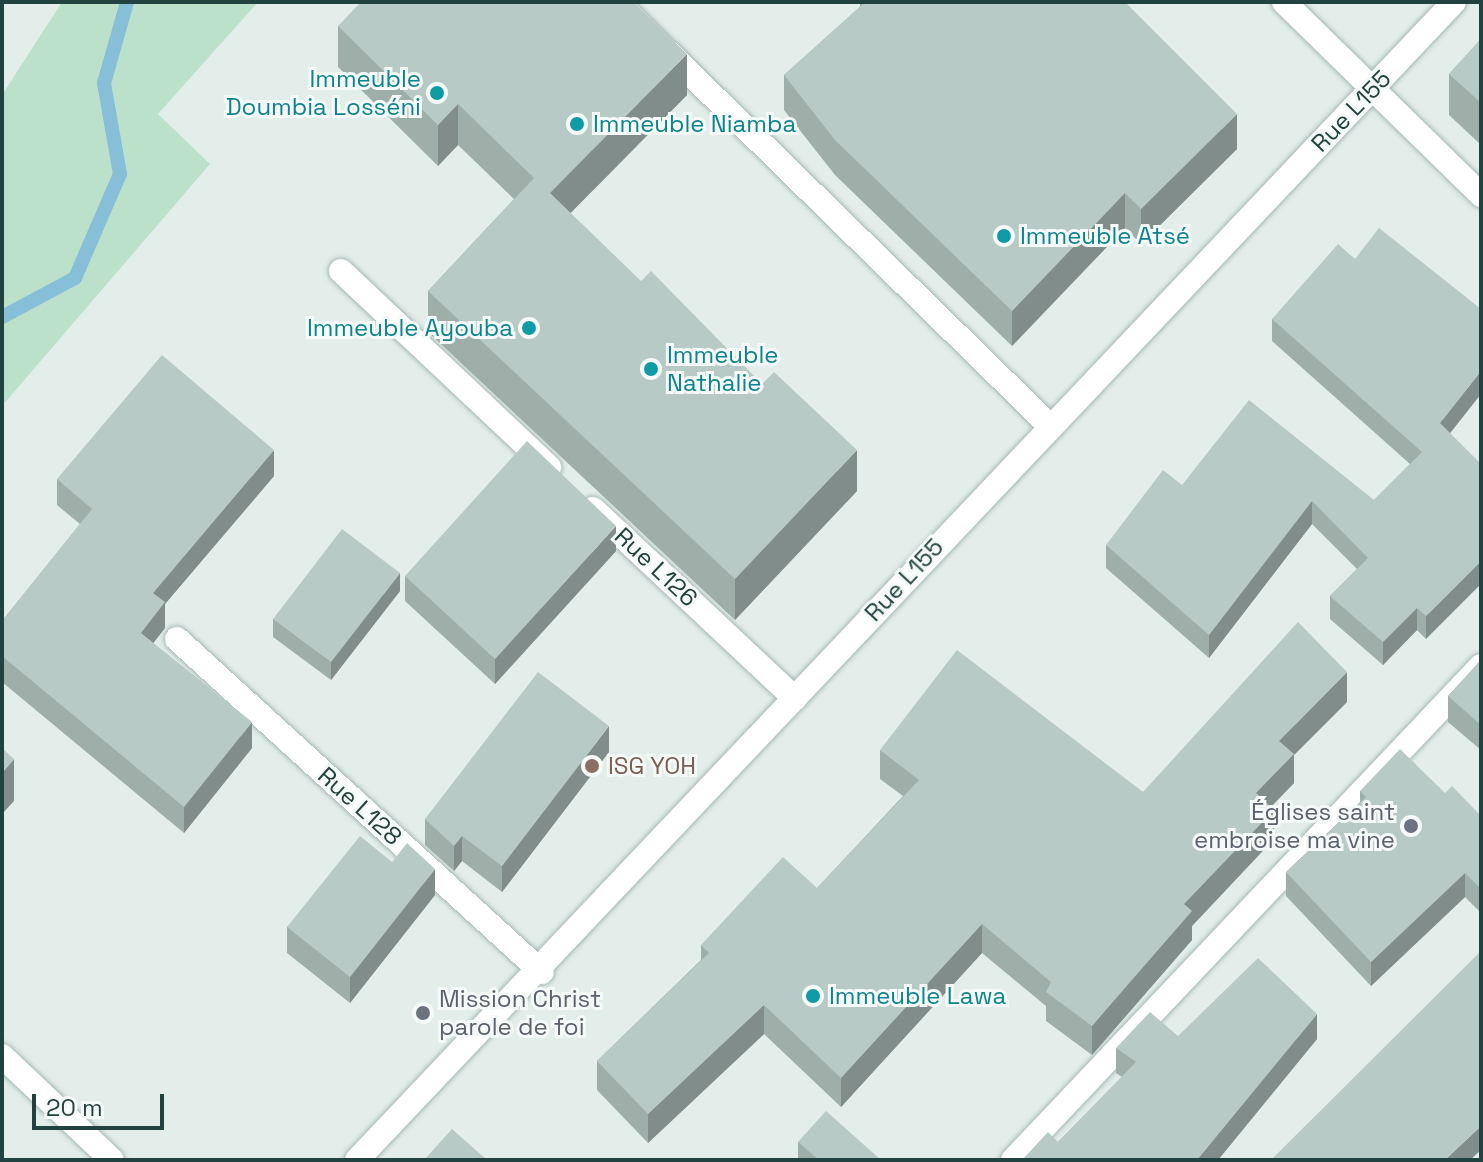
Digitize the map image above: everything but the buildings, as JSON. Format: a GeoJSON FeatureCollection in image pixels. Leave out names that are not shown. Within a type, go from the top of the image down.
{"type":"FeatureCollection","features":[{"type":"Feature","properties":{"kind":"street"},"geometry":{"type":"LineString","coordinates":[[617,2],[1048,424]]}},
{"type":"Feature","properties":{"kind":"street"},"geometry":{"type":"LineString","coordinates":[[1284,2],[1481,195]]}},
{"type":"Feature","properties":{"kind":"street","name":"Rue L155"},"geometry":{"type":"LineString","coordinates":[[357,1160],[542,972],[1048,424],[1454,2]]}},
{"type":"Feature","properties":{"kind":"street","name":"Rue L126"},"geometry":{"type":"LineString","coordinates":[[341,271],[795,699]]}},
{"type":"Feature","properties":{"kind":"street","name":"Rue L128"},"geometry":{"type":"LineString","coordinates":[[177,639],[542,972]]}},
{"type":"Feature","properties":{"kind":"street"},"geometry":{"type":"LineString","coordinates":[[1013,1160],[1481,666]]}},
{"type":"Feature","properties":{"kind":"street"},"geometry":{"type":"LineString","coordinates":[[2,1056],[112,1160]]}},
{"type":"Feature","properties":{"kind":"green space"},"geometry":{"type":"Polygon","coordinates":[[[62,2],[258,2],[158,114],[210,164],[2,406],[2,95],[62,2]]]}},
{"type":"Feature","properties":{"kind":"waterway"},"geometry":{"type":"LineString","coordinates":[[2,317],[75,278],[120,174],[104,83],[127,2]]}},
{"type":"Feature","properties":{"kind":"place","name":"Immeuble Doumbia Losséni"},"geometry":{"type":"Point","coordinates":[437,93]}},
{"type":"Feature","properties":{"kind":"place","name":"Immeuble Niamba"},"geometry":{"type":"Point","coordinates":[577,124]}},
{"type":"Feature","properties":{"kind":"place","name":"Immeuble Atsé"},"geometry":{"type":"Point","coordinates":[1004,236]}},
{"type":"Feature","properties":{"kind":"place","name":"Immeuble Ayouba"},"geometry":{"type":"Point","coordinates":[529,328]}},
{"type":"Feature","properties":{"kind":"place","name":"Immeuble Nathalie"},"geometry":{"type":"Point","coordinates":[651,369]}},
{"type":"Feature","properties":{"kind":"place","name":"ISG YOH"},"geometry":{"type":"Point","coordinates":[592,766]}},
{"type":"Feature","properties":{"kind":"place","name":"Églises saint embroise ma vine"},"geometry":{"type":"Point","coordinates":[1411,826]}},
{"type":"Feature","properties":{"kind":"place","name":"Immeuble Lawa"},"geometry":{"type":"Point","coordinates":[813,996]}},
{"type":"Feature","properties":{"kind":"place","name":"Mission Christ parole de foi"},"geometry":{"type":"Point","coordinates":[423,1013]}}]}
